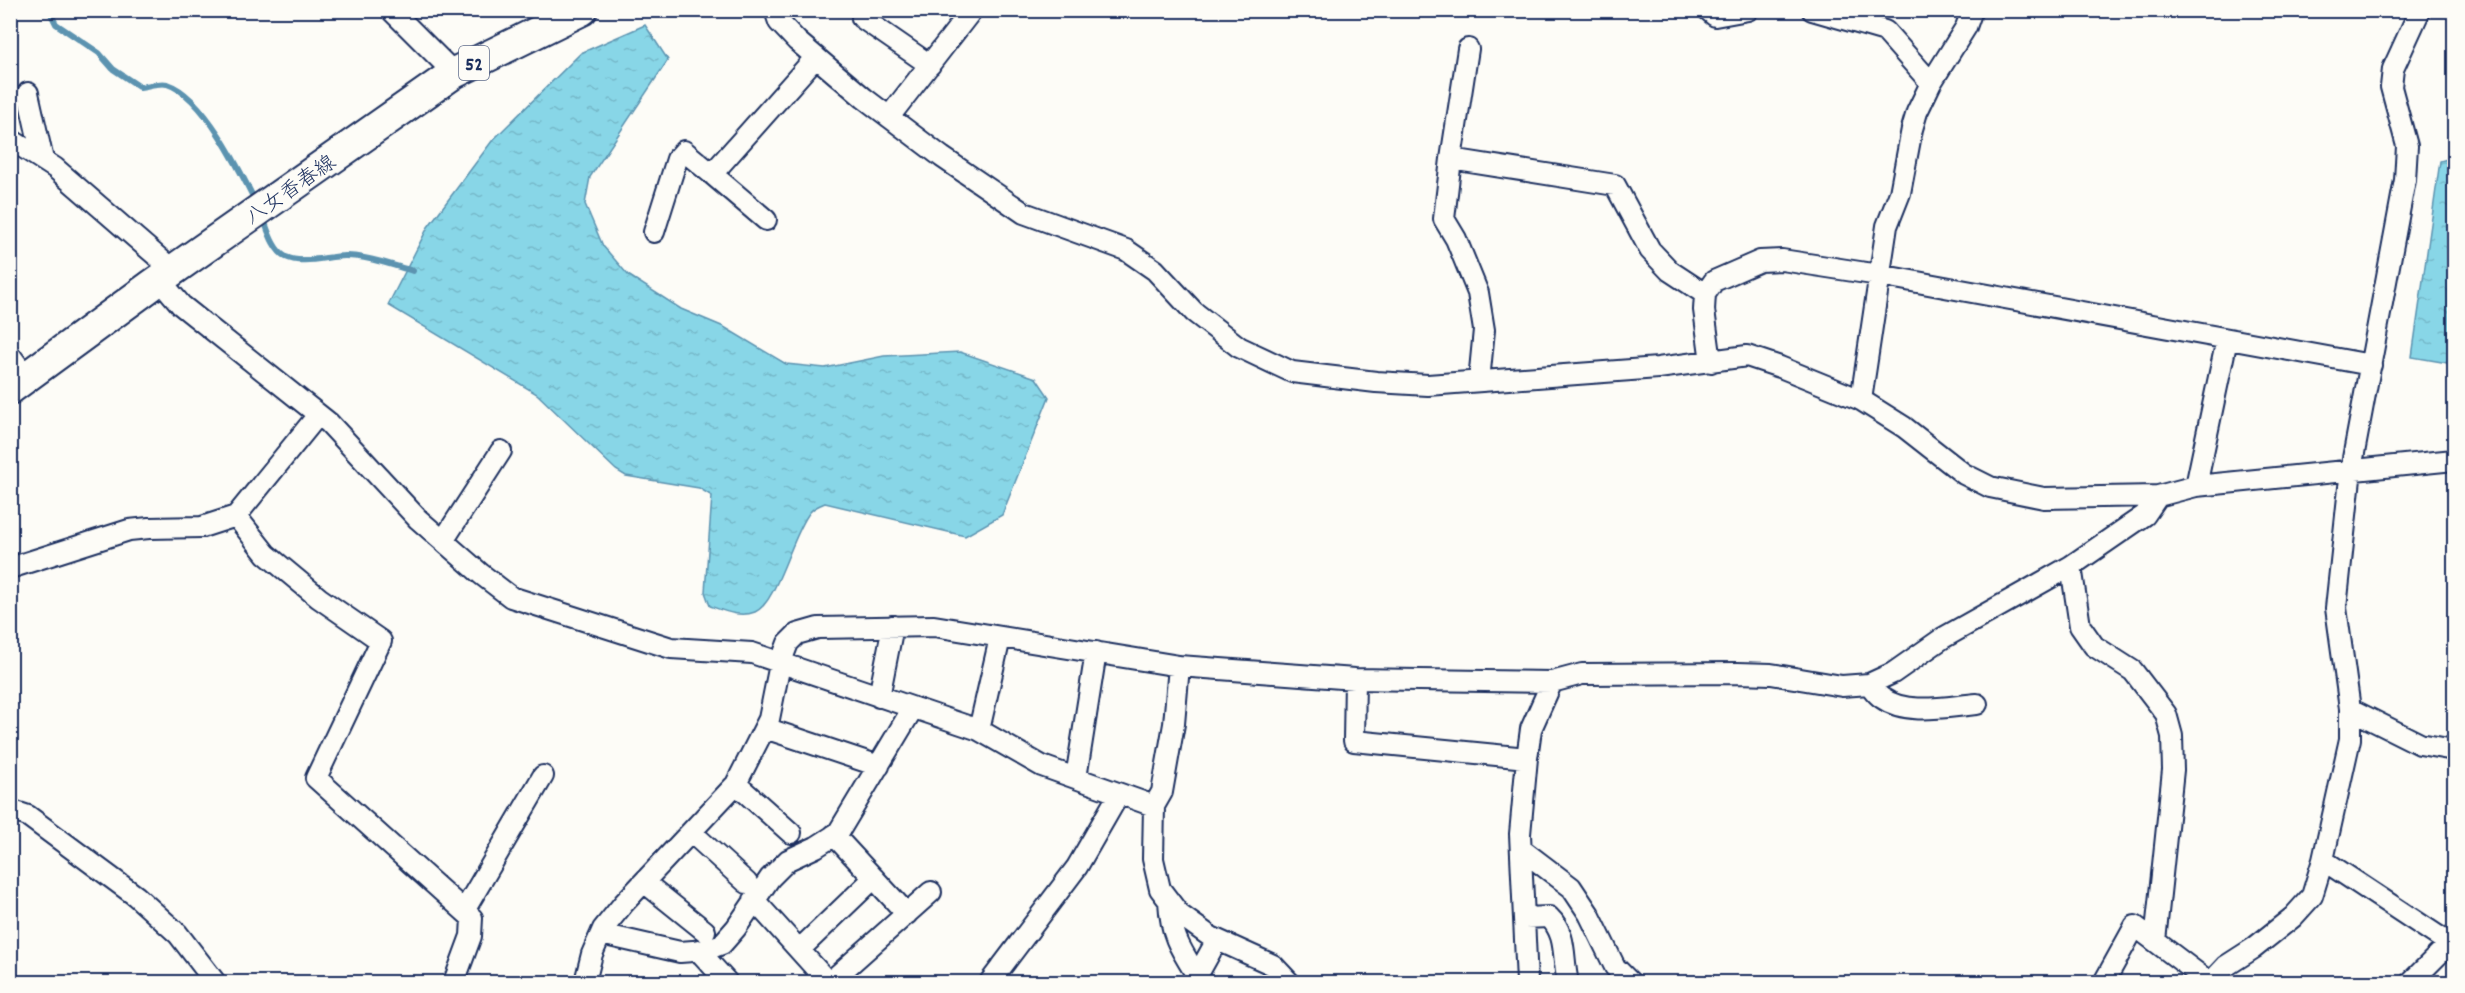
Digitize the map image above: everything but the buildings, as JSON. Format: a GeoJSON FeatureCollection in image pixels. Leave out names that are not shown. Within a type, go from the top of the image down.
{"type":"FeatureCollection","features":[{"type":"Feature","properties":{"kind":"main road","name":"八女香春線"},"geometry":{"type":"LineString","coordinates":[[16,374],[167,276],[454,73],[582,10]]}},
{"type":"Feature","properties":{"kind":"street"},"geometry":{"type":"LineString","coordinates":[[391,10],[454,73]]}},
{"type":"Feature","properties":{"kind":"street"},"geometry":{"type":"LineString","coordinates":[[775,10],[779,22],[816,57],[889,117],[1023,213],[1126,250],[1155,270],[1194,312],[1239,347],[1292,372],[1428,385],[1590,374],[1711,362],[1747,356],[1861,400],[1904,427],[1964,474],[1990,487],[2044,498],[2158,496],[2196,486],[2454,460]]}},
{"type":"Feature","properties":{"kind":"street"},"geometry":{"type":"LineString","coordinates":[[889,117],[972,10]]}},
{"type":"Feature","properties":{"kind":"street"},"geometry":{"type":"LineString","coordinates":[[1708,10],[1715,16],[1748,10]]}},
{"type":"Feature","properties":{"kind":"street"},"geometry":{"type":"LineString","coordinates":[[1812,10],[1885,31],[1931,83]]}},
{"type":"Feature","properties":{"kind":"street"},"geometry":{"type":"LineString","coordinates":[[1882,10],[1885,31]]}},
{"type":"Feature","properties":{"kind":"street"},"geometry":{"type":"LineString","coordinates":[[1861,400],[1887,226],[1900,193],[1912,129],[1917,112],[1931,83],[1966,27],[1972,10]]}},
{"type":"Feature","properties":{"kind":"street"},"geometry":{"type":"LineString","coordinates":[[2104,982],[2135,926],[2210,982],[2226,966],[2254,948],[2293,917],[2312,896],[2323,860],[2350,739],[2350,709],[2336,608],[2352,469],[2406,169],[2407,146],[2391,87],[2393,69],[2420,10]]}},
{"type":"Feature","properties":{"kind":"street"},"geometry":{"type":"LineString","coordinates":[[862,18],[930,65]]}},
{"type":"Feature","properties":{"kind":"street"},"geometry":{"type":"LineString","coordinates":[[1467,49],[1444,219],[1456,239],[1478,293],[1484,330],[1479,381]]}},
{"type":"Feature","properties":{"kind":"street"},"geometry":{"type":"LineString","coordinates":[[711,174],[816,57]]}},
{"type":"Feature","properties":{"kind":"street"},"geometry":{"type":"LineString","coordinates":[[28,93],[43,160]]}},
{"type":"Feature","properties":{"kind":"street"},"geometry":{"type":"LineString","coordinates":[[10,139],[43,160],[167,276],[181,304],[329,423],[418,519],[511,597],[671,648],[752,653],[979,730],[1042,766],[1154,806]]}},
{"type":"Feature","properties":{"kind":"street"},"geometry":{"type":"LineString","coordinates":[[654,232],[677,159],[684,151],[766,220]]}},
{"type":"Feature","properties":{"kind":"street"},"geometry":{"type":"LineString","coordinates":[[1451,159],[1615,184],[1650,250],[1670,271],[1705,294]]}},
{"type":"Feature","properties":{"kind":"street"},"geometry":{"type":"LineString","coordinates":[[1711,362],[1704,310],[1705,294],[1714,281],[1760,261],[1782,260],[1879,275],[2371,365]]}},
{"type":"Feature","properties":{"kind":"street"},"geometry":{"type":"LineString","coordinates":[[2196,486],[2228,339]]}},
{"type":"Feature","properties":{"kind":"street"},"geometry":{"type":"LineString","coordinates":[[10,568],[129,530],[202,527],[236,516],[318,415]]}},
{"type":"Feature","properties":{"kind":"street"},"geometry":{"type":"LineString","coordinates":[[443,541],[501,451]]}},
{"type":"Feature","properties":{"kind":"street"},"geometry":{"type":"LineString","coordinates":[[585,982],[592,954],[601,934],[624,903],[736,784],[765,728],[780,664],[788,643],[797,634],[818,628],[934,626],[1179,666],[1355,679],[1552,682],[1582,674],[1738,673],[1771,674],[1842,686],[1869,684],[1893,673],[1943,638],[2071,566],[2145,515],[2158,496]]}},
{"type":"Feature","properties":{"kind":"street"},"geometry":{"type":"LineString","coordinates":[[236,516],[266,554],[319,598],[381,641],[316,778],[472,918],[471,936],[454,982]]}},
{"type":"Feature","properties":{"kind":"street"},"geometry":{"type":"LineString","coordinates":[[2071,566],[2080,626],[2094,646],[2133,671],[2166,714],[2172,736],[2173,770],[2155,941]]}},
{"type":"Feature","properties":{"kind":"street"},"geometry":{"type":"LineString","coordinates":[[879,697],[893,626]]}},
{"type":"Feature","properties":{"kind":"street"},"geometry":{"type":"LineString","coordinates":[[979,730],[1000,638]]}},
{"type":"Feature","properties":{"kind":"street"},"geometry":{"type":"LineString","coordinates":[[1076,778],[1096,652]]}},
{"type":"Feature","properties":{"kind":"street"},"geometry":{"type":"LineString","coordinates":[[1179,666],[1174,724],[1162,792],[1154,806],[1153,859],[1160,889],[1179,914],[1217,940],[1274,965],[1289,982]]}},
{"type":"Feature","properties":{"kind":"street"},"geometry":{"type":"LineString","coordinates":[[1355,679],[1354,741],[1527,758]]}},
{"type":"Feature","properties":{"kind":"street"},"geometry":{"type":"LineString","coordinates":[[1527,982],[1520,834],[1530,729],[1552,682]]}},
{"type":"Feature","properties":{"kind":"street"},"geometry":{"type":"LineString","coordinates":[[1869,684],[1882,699],[1896,705],[1916,708],[1977,704]]}},
{"type":"Feature","properties":{"kind":"street"},"geometry":{"type":"LineString","coordinates":[[601,934],[680,952],[722,944],[751,892],[788,861],[838,832],[913,708]]}},
{"type":"Feature","properties":{"kind":"street"},"geometry":{"type":"LineString","coordinates":[[2350,709],[2420,744],[2454,750]]}},
{"type":"Feature","properties":{"kind":"street"},"geometry":{"type":"LineString","coordinates":[[765,728],[879,766]]}},
{"type":"Feature","properties":{"kind":"street"},"geometry":{"type":"LineString","coordinates":[[464,911],[543,776]]}},
{"type":"Feature","properties":{"kind":"street"},"geometry":{"type":"LineString","coordinates":[[736,784],[791,833]]}},
{"type":"Feature","properties":{"kind":"street"},"geometry":{"type":"LineString","coordinates":[[990,982],[1077,867],[1119,794]]}},
{"type":"Feature","properties":{"kind":"street"},"geometry":{"type":"LineString","coordinates":[[10,810],[28,816],[136,896],[178,934],[215,982]]}},
{"type":"Feature","properties":{"kind":"street"},"geometry":{"type":"LineString","coordinates":[[691,832],[751,892],[829,982],[932,892]]}},
{"type":"Feature","properties":{"kind":"street"},"geometry":{"type":"LineString","coordinates":[[834,836],[907,914]]}},
{"type":"Feature","properties":{"kind":"street"},"geometry":{"type":"LineString","coordinates":[[1521,849],[1571,887],[1589,914],[1615,967],[1630,982]]}},
{"type":"Feature","properties":{"kind":"street"},"geometry":{"type":"LineString","coordinates":[[2323,860],[2452,941],[2411,982]]}},
{"type":"Feature","properties":{"kind":"street"},"geometry":{"type":"LineString","coordinates":[[799,950],[874,878]]}},
{"type":"Feature","properties":{"kind":"street"},"geometry":{"type":"LineString","coordinates":[[644,882],[705,931]]}},
{"type":"Feature","properties":{"kind":"street"},"geometry":{"type":"LineString","coordinates":[[1169,901],[1170,923],[1176,943],[1199,979]]}},
{"type":"Feature","properties":{"kind":"street"},"geometry":{"type":"LineString","coordinates":[[1525,918],[1549,917],[1556,924],[1563,941],[1568,982]]}},
{"type":"Feature","properties":{"kind":"street"},"geometry":{"type":"LineString","coordinates":[[1199,979],[1217,940]]}},
{"type":"Feature","properties":{"kind":"street"},"geometry":{"type":"LineString","coordinates":[[699,950],[727,982]]}},
{"type":"Feature","properties":{"kind":"water"},"geometry":{"type":"Polygon","coordinates":[[[645,25],[668,60],[590,177],[585,204],[603,246],[628,275],[681,309],[724,327],[786,364],[825,368],[884,356],[960,352],[1036,378],[1049,397],[1002,515],[965,536],[825,503],[811,511],[803,522],[777,582],[763,606],[749,614],[721,610],[710,606],[705,592],[712,496],[699,488],[626,476],[616,470],[537,394],[388,305],[428,227],[492,141],[581,53],[645,25]]]}},
{"type":"Feature","properties":{"kind":"water"},"geometry":{"type":"Polygon","coordinates":[[[2454,157],[2454,364],[2412,357],[2440,161],[2454,157]]]}},
{"type":"Feature","properties":{"kind":"waterway"},"geometry":{"type":"LineString","coordinates":[[49,10],[56,24],[99,53],[113,69],[140,87],[167,84],[181,91],[194,103],[231,154],[256,203]]}},
{"type":"Feature","properties":{"kind":"waterway"},"geometry":{"type":"LineString","coordinates":[[263,217],[274,245],[286,257],[307,260],[353,256],[413,271]]}}]}
